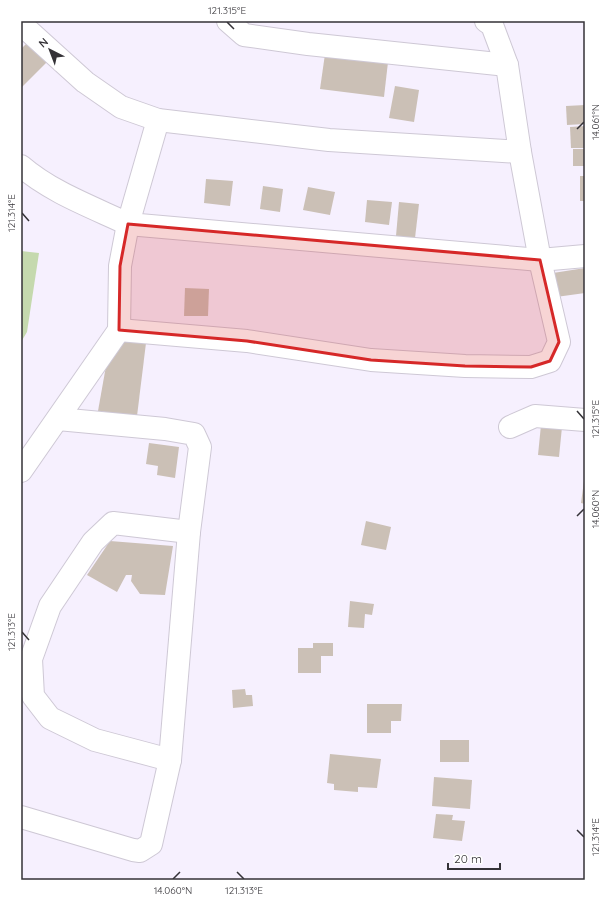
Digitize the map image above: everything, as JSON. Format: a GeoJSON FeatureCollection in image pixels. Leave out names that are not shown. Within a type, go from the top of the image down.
{"type":"FeatureCollection","features":[{"type":"Feature","properties":{"kind":"street"},"geometry":{"type":"LineString","coordinates":[[21,24],[31,21]]}},
{"type":"Feature","properties":{"kind":"street"},"geometry":{"type":"LineString","coordinates":[[228,21],[244,35],[378,52],[507,65]]}},
{"type":"Feature","properties":{"kind":"street"},"geometry":{"type":"LineString","coordinates":[[119,330],[247,341],[371,360],[465,366],[531,367],[550,361],[559,342],[540,260],[520,152],[507,65],[492,25],[486,21]]}},
{"type":"Feature","properties":{"kind":"street"},"geometry":{"type":"LineString","coordinates":[[21,24],[85,82],[121,107],[158,120],[329,140],[520,152]]}},
{"type":"Feature","properties":{"kind":"street"},"geometry":{"type":"LineString","coordinates":[[21,471],[119,330],[120,266],[128,224],[158,120]]}},
{"type":"Feature","properties":{"kind":"street"},"geometry":{"type":"LineString","coordinates":[[21,166],[29,173],[67,195],[128,224],[540,260],[585,256]]}},
{"type":"Feature","properties":{"kind":"street"},"geometry":{"type":"LineString","coordinates":[[510,427],[536,416],[585,420]]}},
{"type":"Feature","properties":{"kind":"street"},"geometry":{"type":"LineString","coordinates":[[21,817],[140,851],[151,844],[170,760],[188,532],[200,447],[194,434],[58,419]]}},
{"type":"Feature","properties":{"kind":"street"},"geometry":{"type":"LineString","coordinates":[[170,760],[95,740],[50,718],[33,696],[31,659],[50,606],[93,542],[113,523],[188,532]]}},
{"type":"Feature","properties":{"kind":"highlighted area"},"geometry":{"type":"Polygon","coordinates":[[[128,224],[540,260],[559,342],[550,361],[531,367],[465,366],[371,360],[247,341],[119,330],[120,266],[128,224]]]}},
{"type":"Feature","properties":{"kind":"green space"},"geometry":{"type":"Polygon","coordinates":[[[21,251],[39,253],[27,332],[21,342],[21,251]]]}},
{"type":"Feature","properties":{"kind":"building"},"geometry":{"type":"Polygon","coordinates":[[[28,42],[47,62],[21,88],[21,49],[28,42]]]}},
{"type":"Feature","properties":{"kind":"building"},"geometry":{"type":"Polygon","coordinates":[[[325,54],[388,62],[384,97],[320,89],[325,54]]]}},
{"type":"Feature","properties":{"kind":"building"},"geometry":{"type":"Polygon","coordinates":[[[395,86],[419,90],[414,122],[389,118],[395,86]]]}},
{"type":"Feature","properties":{"kind":"building"},"geometry":{"type":"Polygon","coordinates":[[[585,105],[585,124],[567,125],[566,106],[585,105]]]}},
{"type":"Feature","properties":{"kind":"building"},"geometry":{"type":"Polygon","coordinates":[[[585,126],[585,148],[571,148],[570,127],[585,126]]]}},
{"type":"Feature","properties":{"kind":"building"},"geometry":{"type":"Polygon","coordinates":[[[573,149],[585,149],[585,166],[573,166],[573,149]]]}},
{"type":"Feature","properties":{"kind":"building"},"geometry":{"type":"Polygon","coordinates":[[[580,176],[585,176],[585,201],[580,201],[580,176]]]}},
{"type":"Feature","properties":{"kind":"building"},"geometry":{"type":"Polygon","coordinates":[[[206,179],[233,181],[230,206],[204,203],[206,179]]]}},
{"type":"Feature","properties":{"kind":"building"},"geometry":{"type":"Polygon","coordinates":[[[263,186],[283,189],[280,212],[260,209],[263,186]]]}},
{"type":"Feature","properties":{"kind":"building"},"geometry":{"type":"Polygon","coordinates":[[[308,187],[335,192],[330,215],[303,210],[308,187]]]}},
{"type":"Feature","properties":{"kind":"building"},"geometry":{"type":"Polygon","coordinates":[[[367,200],[392,202],[389,225],[365,222],[367,200]]]}},
{"type":"Feature","properties":{"kind":"building"},"geometry":{"type":"Polygon","coordinates":[[[399,202],[419,204],[415,238],[396,236],[399,202]]]}},
{"type":"Feature","properties":{"kind":"building"},"geometry":{"type":"Polygon","coordinates":[[[585,268],[585,293],[556,297],[553,273],[585,268]]]}},
{"type":"Feature","properties":{"kind":"building"},"geometry":{"type":"Polygon","coordinates":[[[185,288],[209,289],[208,316],[184,316],[185,288]]]}},
{"type":"Feature","properties":{"kind":"building"},"geometry":{"type":"Polygon","coordinates":[[[124,341],[146,343],[137,416],[98,411],[106,366],[124,341]]]}},
{"type":"Feature","properties":{"kind":"building"},"geometry":{"type":"Polygon","coordinates":[[[541,425],[562,427],[559,457],[538,455],[541,425]]]}},
{"type":"Feature","properties":{"kind":"building"},"geometry":{"type":"Polygon","coordinates":[[[149,443],[179,447],[175,478],[157,475],[158,466],[146,464],[149,443]]]}},
{"type":"Feature","properties":{"kind":"building"},"geometry":{"type":"Polygon","coordinates":[[[585,481],[585,504],[581,503],[585,481]]]}},
{"type":"Feature","properties":{"kind":"building"},"geometry":{"type":"Polygon","coordinates":[[[366,521],[391,527],[386,550],[361,545],[366,521]]]}},
{"type":"Feature","properties":{"kind":"building"},"geometry":{"type":"Polygon","coordinates":[[[110,541],[173,546],[165,595],[140,594],[131,581],[132,575],[126,575],[117,592],[87,575],[110,541]]]}},
{"type":"Feature","properties":{"kind":"building"},"geometry":{"type":"Polygon","coordinates":[[[350,601],[374,604],[372,615],[365,614],[364,628],[348,627],[350,601]]]}},
{"type":"Feature","properties":{"kind":"building"},"geometry":{"type":"Polygon","coordinates":[[[313,643],[333,643],[333,656],[321,656],[321,673],[298,673],[298,648],[313,648],[313,643]]]}},
{"type":"Feature","properties":{"kind":"building"},"geometry":{"type":"Polygon","coordinates":[[[245,689],[246,695],[252,695],[253,706],[233,708],[232,690],[245,689]]]}},
{"type":"Feature","properties":{"kind":"building"},"geometry":{"type":"Polygon","coordinates":[[[367,704],[402,704],[401,721],[391,721],[391,733],[367,733],[367,704]]]}},
{"type":"Feature","properties":{"kind":"building"},"geometry":{"type":"Polygon","coordinates":[[[440,740],[469,740],[469,762],[440,762],[440,740]]]}},
{"type":"Feature","properties":{"kind":"building"},"geometry":{"type":"Polygon","coordinates":[[[330,754],[381,759],[377,788],[358,787],[358,792],[334,790],[334,784],[327,783],[330,754]]]}},
{"type":"Feature","properties":{"kind":"building"},"geometry":{"type":"Polygon","coordinates":[[[434,777],[472,780],[470,809],[432,806],[434,777]]]}},
{"type":"Feature","properties":{"kind":"building"},"geometry":{"type":"Polygon","coordinates":[[[436,814],[453,815],[452,820],[465,821],[462,841],[433,838],[436,814]]]}}]}
